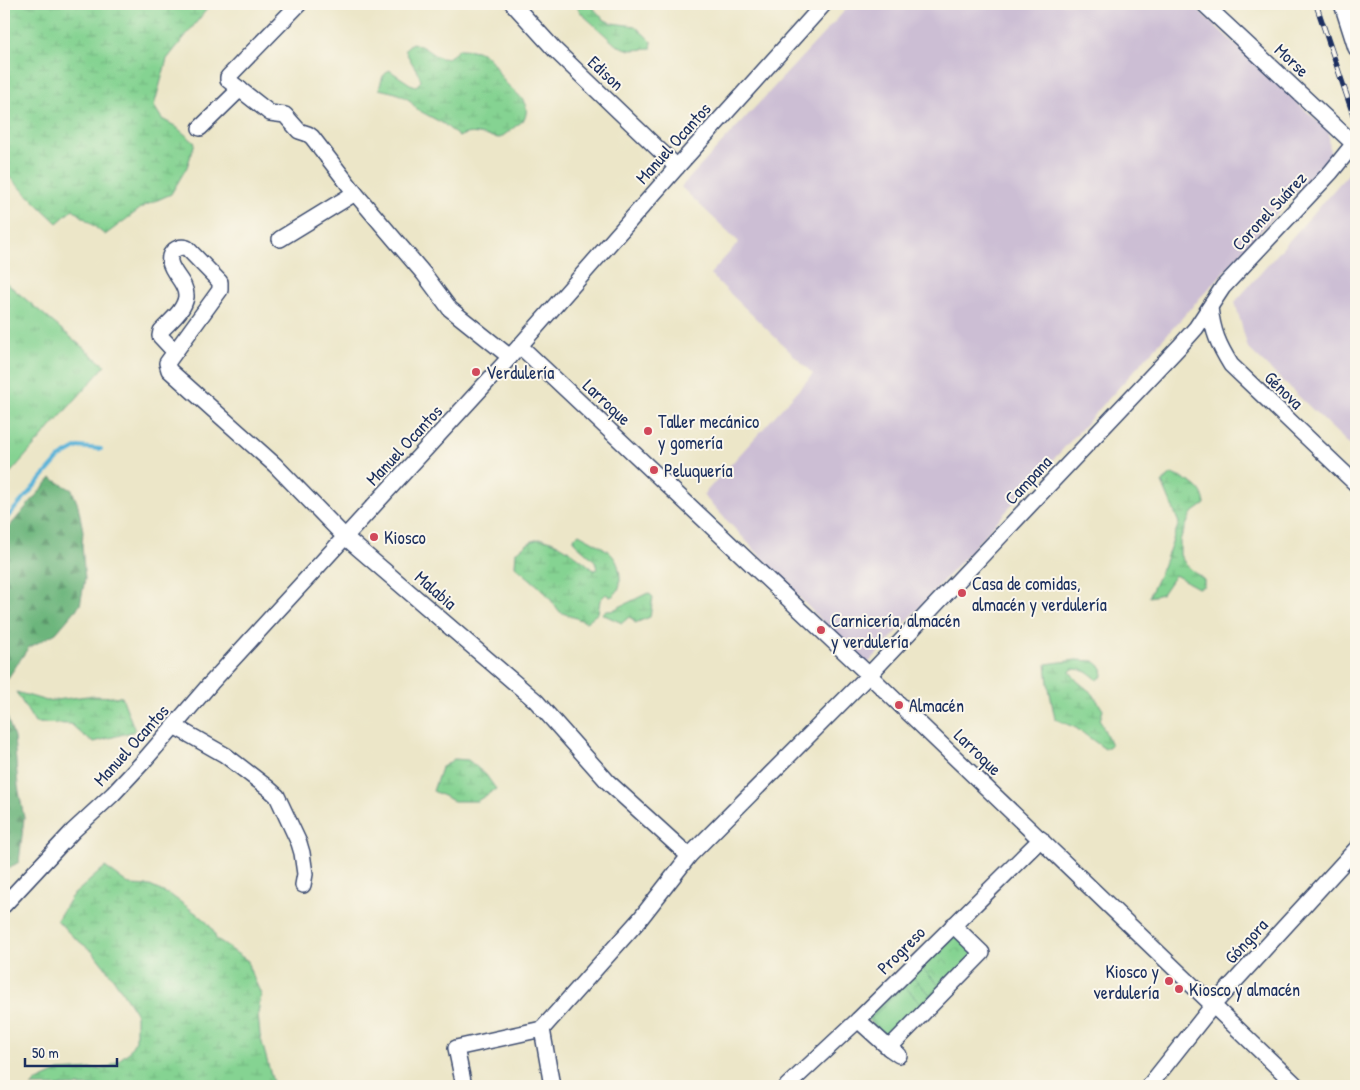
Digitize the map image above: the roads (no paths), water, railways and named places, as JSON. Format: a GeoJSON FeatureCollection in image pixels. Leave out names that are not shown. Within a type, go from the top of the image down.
{"type":"FeatureCollection","features":[{"type":"Feature","properties":{"kind":"street"},"geometry":{"type":"LineString","coordinates":[[200,128],[240,89],[228,80],[228,77],[299,4]]}},
{"type":"Feature","properties":{"kind":"street","name":"Edison"},"geometry":{"type":"LineString","coordinates":[[513,4],[555,50],[677,167]]}},
{"type":"Feature","properties":{"kind":"street","name":"Morse"},"geometry":{"type":"LineString","coordinates":[[1204,4],[1355,143]]}},
{"type":"Feature","properties":{"kind":"street"},"geometry":{"type":"LineString","coordinates":[[1342,4],[1356,48]]}},
{"type":"Feature","properties":{"kind":"street","name":"Manuel Ocantos"},"geometry":{"type":"LineString","coordinates":[[4,905],[73,831],[113,794],[344,536],[515,351],[820,5]]}},
{"type":"Feature","properties":{"kind":"street","name":"Larroque"},"geometry":{"type":"LineString","coordinates":[[240,89],[270,113],[285,115],[300,131],[312,137],[355,193],[424,274],[450,309],[515,351],[869,675],[1214,1004],[1297,1086]]}},
{"type":"Feature","properties":{"kind":"street","name":"Coronel Suárez"},"geometry":{"type":"LineString","coordinates":[[1210,308],[1222,287],[1331,172],[1355,143]]}},
{"type":"Feature","properties":{"kind":"street"},"geometry":{"type":"LineString","coordinates":[[280,239],[355,193]]}},
{"type":"Feature","properties":{"kind":"street","name":"Malabia"},"geometry":{"type":"LineString","coordinates":[[175,352],[160,336],[161,331],[183,307],[186,298],[186,289],[170,262],[172,253],[182,246],[187,248],[222,286],[220,290],[175,352],[167,363],[169,370],[275,465],[344,536],[536,701],[608,782],[689,856]]}},
{"type":"Feature","properties":{"kind":"street","name":"Génova"},"geometry":{"type":"LineString","coordinates":[[1210,308],[1213,330],[1220,348],[1231,366],[1356,484]]}},
{"type":"Feature","properties":{"kind":"street","name":"Campana"},"geometry":{"type":"LineString","coordinates":[[542,1029],[640,919],[689,856],[869,675],[1179,347],[1210,308]]}},
{"type":"Feature","properties":{"kind":"street"},"geometry":{"type":"LineString","coordinates":[[174,726],[225,755],[277,796],[299,843],[305,874],[303,885]]}},
{"type":"Feature","properties":{"kind":"street","name":"Progreso"},"geometry":{"type":"LineString","coordinates":[[787,1086],[858,1020],[1041,839]]}},
{"type":"Feature","properties":{"kind":"street","name":"Góngora"},"geometry":{"type":"LineString","coordinates":[[1149,1086],[1214,1004],[1356,849]]}},
{"type":"Feature","properties":{"kind":"street"},"geometry":{"type":"LineString","coordinates":[[858,1020],[894,1052],[982,953],[953,925]]}},
{"type":"Feature","properties":{"kind":"street"},"geometry":{"type":"LineString","coordinates":[[464,1086],[456,1048],[542,1029],[552,1086]]}},
{"type":"Feature","properties":{"kind":"waterway"},"geometry":{"type":"LineString","coordinates":[[4,521],[60,457],[78,447],[101,449]]}},
{"type":"Feature","properties":{"kind":"railway"},"geometry":{"type":"LineString","coordinates":[[1316,4],[1356,123]]}},
{"type":"Feature","properties":{"kind":"place","name":"Verdulería"},"geometry":{"type":"Point","coordinates":[476,372]}},
{"type":"Feature","properties":{"kind":"place","name":"Taller mecánico y gomería"},"geometry":{"type":"Point","coordinates":[648,431]}},
{"type":"Feature","properties":{"kind":"place","name":"Peluquería"},"geometry":{"type":"Point","coordinates":[654,470]}},
{"type":"Feature","properties":{"kind":"place","name":"Kiosco"},"geometry":{"type":"Point","coordinates":[374,537]}},
{"type":"Feature","properties":{"kind":"place","name":"Casa de comidas, almacén y verdulería"},"geometry":{"type":"Point","coordinates":[962,593]}},
{"type":"Feature","properties":{"kind":"place","name":"Carnicería, almacén y verdulería"},"geometry":{"type":"Point","coordinates":[821,630]}},
{"type":"Feature","properties":{"kind":"place","name":"Almacén"},"geometry":{"type":"Point","coordinates":[899,705]}},
{"type":"Feature","properties":{"kind":"place","name":"Kiosco y verdulería"},"geometry":{"type":"Point","coordinates":[1169,981]}},
{"type":"Feature","properties":{"kind":"place","name":"Kiosco y almacén"},"geometry":{"type":"Point","coordinates":[1179,989]}}]}
